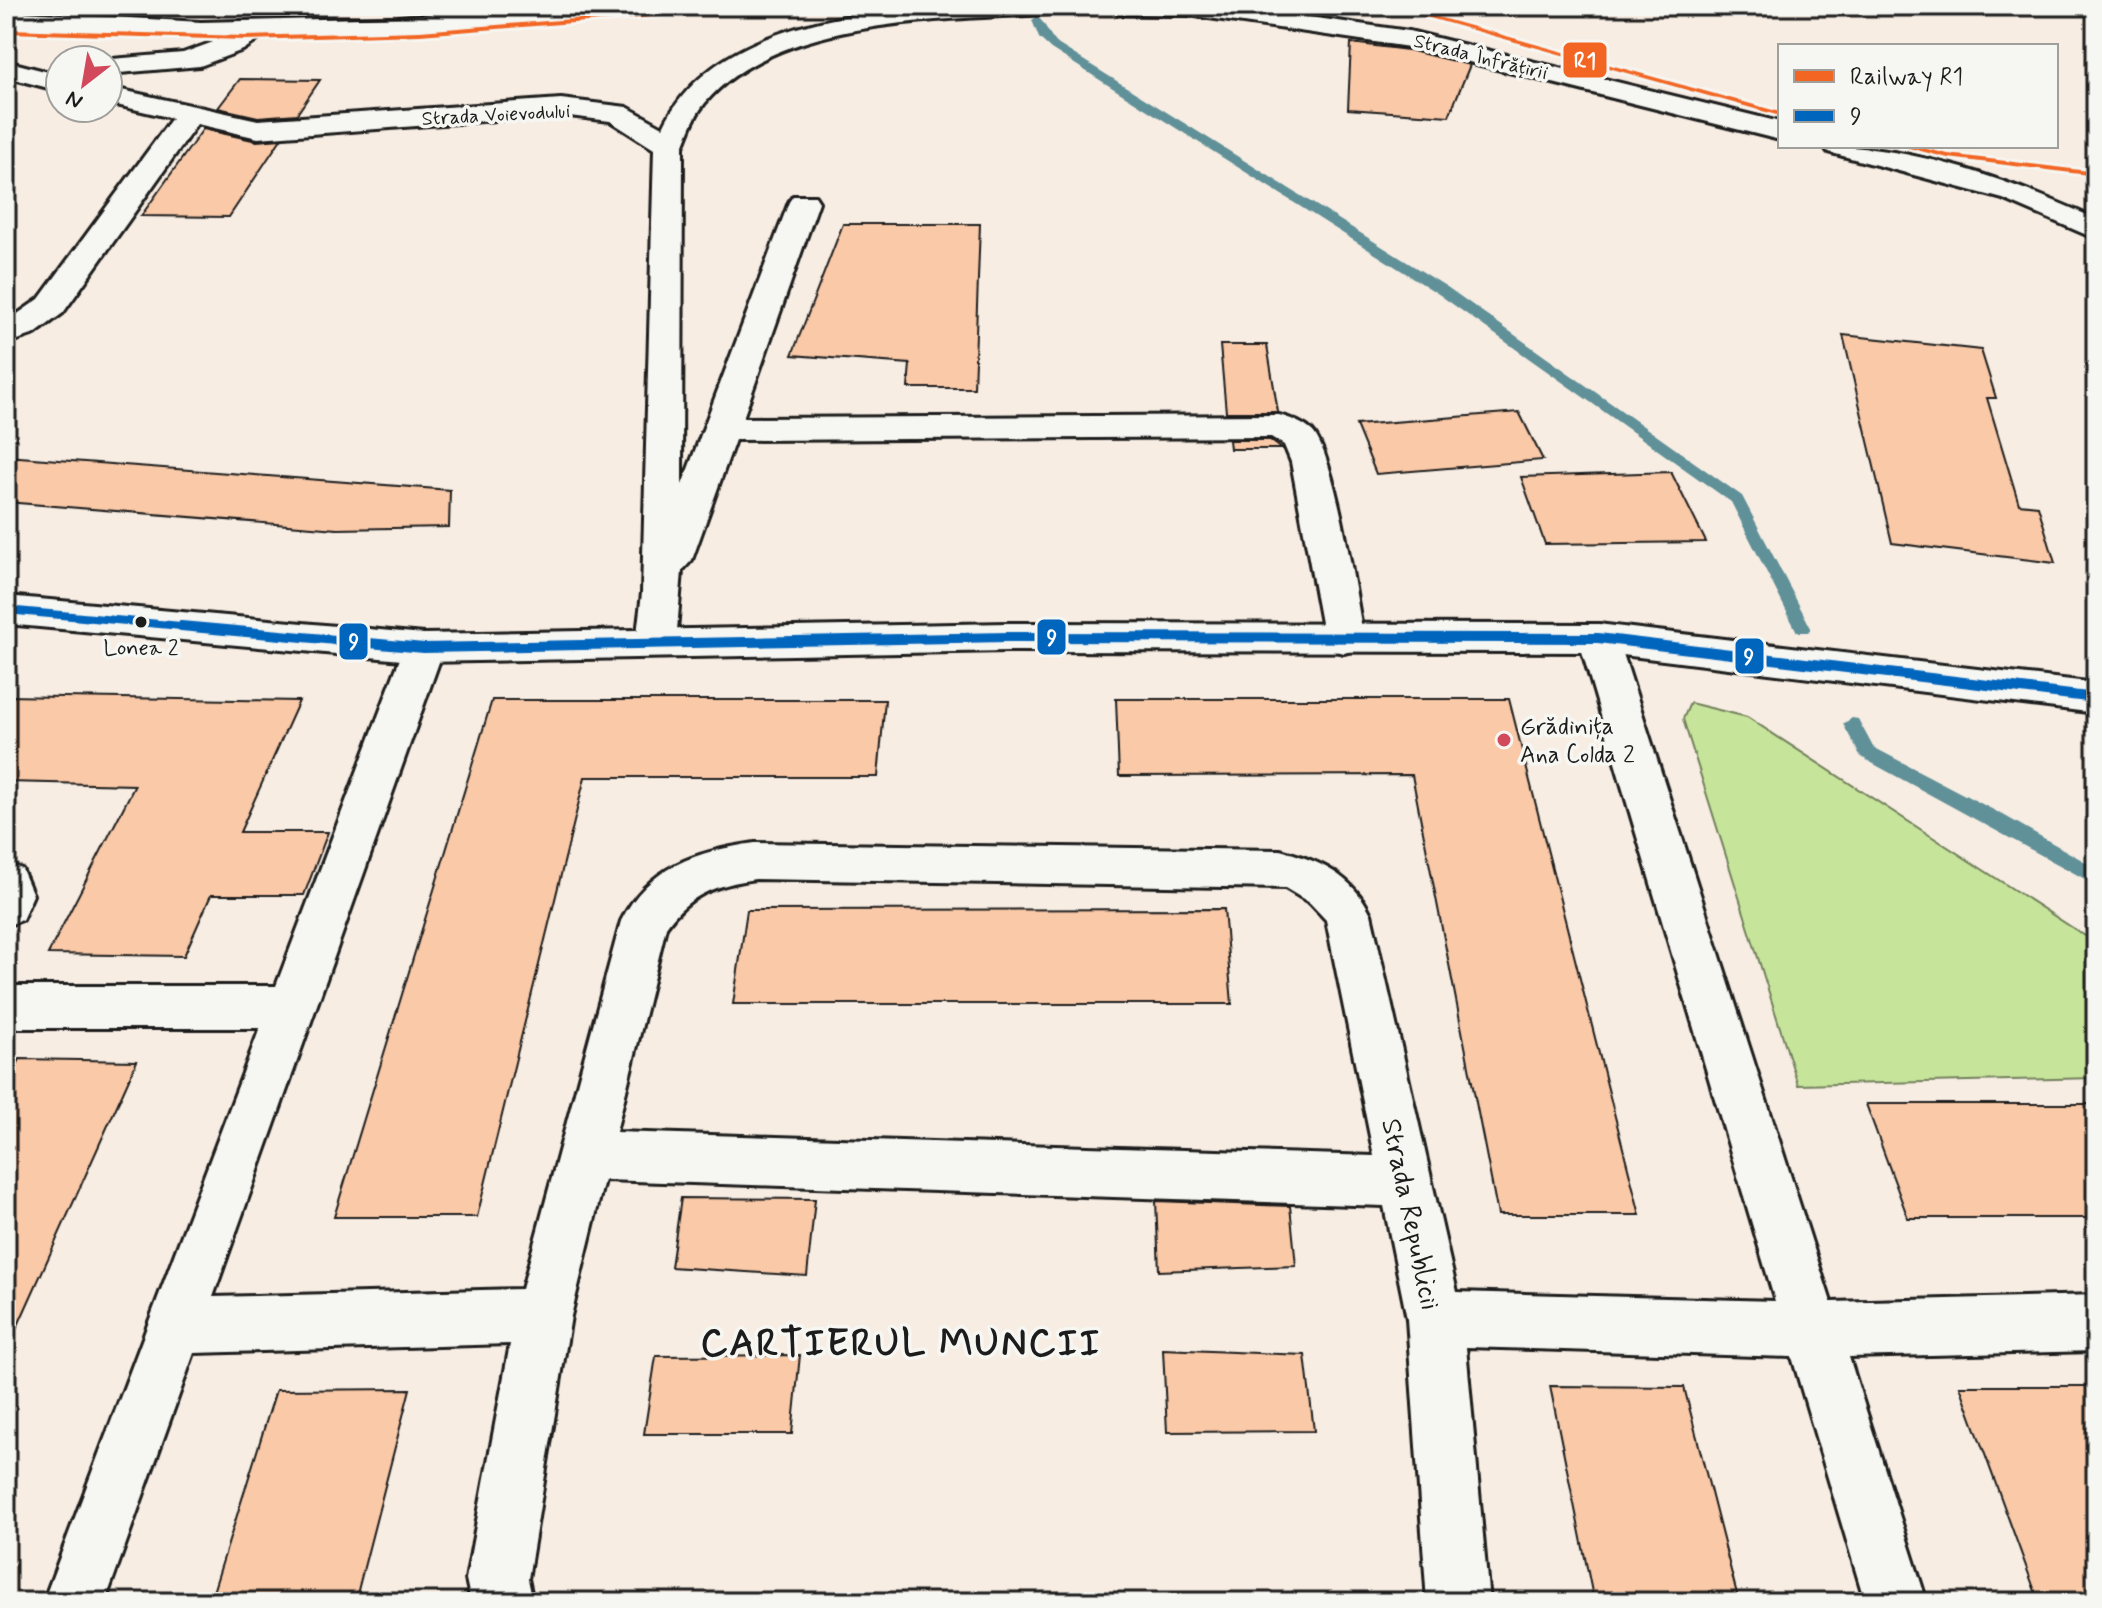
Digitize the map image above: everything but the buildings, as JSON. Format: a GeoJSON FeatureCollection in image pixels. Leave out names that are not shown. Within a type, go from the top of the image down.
{"type":"FeatureCollection","features":[{"type":"Feature","properties":{"kind":"street"},"geometry":{"type":"LineString","coordinates":[[538,15],[565,6]]}},
{"type":"Feature","properties":{"kind":"street"},"geometry":{"type":"LineString","coordinates":[[6,19],[201,30],[398,25],[684,6]]}},
{"type":"Feature","properties":{"kind":"street"},"geometry":{"type":"LineString","coordinates":[[656,642],[662,593],[669,147],[680,118],[698,93],[746,59],[789,41],[833,28],[1046,6]]}},
{"type":"Feature","properties":{"kind":"street"},"geometry":{"type":"LineString","coordinates":[[1120,6],[1285,10],[1329,6]]}},
{"type":"Feature","properties":{"kind":"street","name":"Strada Înfrățirii"},"geometry":{"type":"LineString","coordinates":[[1177,6],[1409,39],[1778,131]]}},
{"type":"Feature","properties":{"kind":"street"},"geometry":{"type":"LineString","coordinates":[[124,65],[190,62],[212,57],[261,28]]}},
{"type":"Feature","properties":{"kind":"street"},"geometry":{"type":"LineString","coordinates":[[6,69],[44,78]]}},
{"type":"Feature","properties":{"kind":"street","name":"Strada Voievodului"},"geometry":{"type":"LineString","coordinates":[[124,99],[258,129],[561,107],[617,113],[649,130],[669,147]]}},
{"type":"Feature","properties":{"kind":"street"},"geometry":{"type":"LineString","coordinates":[[6,334],[23,327],[51,306],[189,115]]}},
{"type":"Feature","properties":{"kind":"street"},"geometry":{"type":"LineString","coordinates":[[1845,148],[2014,193],[2096,230]]}},
{"type":"Feature","properties":{"kind":"street"},"geometry":{"type":"LineString","coordinates":[[662,593],[804,202]]}},
{"type":"Feature","properties":{"kind":"street"},"geometry":{"type":"LineString","coordinates":[[721,429],[1279,426],[1299,439],[1309,462],[1344,639]]}},
{"type":"Feature","properties":{"kind":"street"},"geometry":{"type":"LineString","coordinates":[[6,610],[424,648],[1008,637],[1598,638],[2096,698]]}},
{"type":"Feature","properties":{"kind":"street"},"geometry":{"type":"LineString","coordinates":[[1598,638],[1896,1602]]}},
{"type":"Feature","properties":{"kind":"street"},"geometry":{"type":"LineString","coordinates":[[74,1602],[424,648]]}},
{"type":"Feature","properties":{"kind":"street","name":"Strada Republicii"},"geometry":{"type":"LineString","coordinates":[[502,1602],[497,1579],[543,1316],[644,921],[675,883],[708,867],[755,861],[1280,868],[1312,877],[1334,893],[1348,914],[1435,1319],[1458,1602]]}},
{"type":"Feature","properties":{"kind":"street"},"geometry":{"type":"LineString","coordinates":[[6,882],[10,895],[6,907]]}},
{"type":"Feature","properties":{"kind":"street"},"geometry":{"type":"LineString","coordinates":[[6,1007],[290,1007]]}},
{"type":"Feature","properties":{"kind":"street"},"geometry":{"type":"LineString","coordinates":[[584,1155],[1406,1182]]}},
{"type":"Feature","properties":{"kind":"street"},"geometry":{"type":"LineString","coordinates":[[176,1326],[543,1316]]}},
{"type":"Feature","properties":{"kind":"street"},"geometry":{"type":"LineString","coordinates":[[1435,1319],[1810,1330],[2096,1323]]}},
{"type":"Feature","properties":{"kind":"green space"},"geometry":{"type":"Polygon","coordinates":[[[1690,703],[1747,717],[2096,943],[2096,1078],[1798,1085],[1683,719],[1690,703]]]}},
{"type":"Feature","properties":{"kind":"waterway"},"geometry":{"type":"LineString","coordinates":[[1037,20],[1044,38],[1055,47],[1442,290],[1737,499],[1803,628]]}},
{"type":"Feature","properties":{"kind":"waterway"},"geometry":{"type":"LineString","coordinates":[[1852,724],[1867,752],[1999,821],[2096,877]]}},
{"type":"Feature","properties":{"kind":"rail line","name":"R1"},"geometry":{"type":"LineString","coordinates":[[6,31],[245,38],[420,33],[768,6]]}},
{"type":"Feature","properties":{"kind":"rail line","name":"R1"},"geometry":{"type":"LineString","coordinates":[[1390,6],[1778,113]]}},
{"type":"Feature","properties":{"kind":"rail line","name":"R1"},"geometry":{"type":"LineString","coordinates":[[1914,148],[1948,156],[2096,174]]}},
{"type":"Feature","properties":{"kind":"transit line","name":"9"},"geometry":{"type":"LineString","coordinates":[[6,610],[424,648],[1008,637],[1598,638],[2096,698]]}},
{"type":"Feature","properties":{"kind":"place","name":"Lonea 2"},"geometry":{"type":"Point","coordinates":[141,622]}},
{"type":"Feature","properties":{"kind":"place","name":"Grădinița Ana Colda 2"},"geometry":{"type":"Point","coordinates":[1504,740]}},
{"type":"Feature","properties":{"kind":"district","name":"CARTIERUL MUNCII"},"geometry":{"type":"Point","coordinates":[901,1342]}}]}
